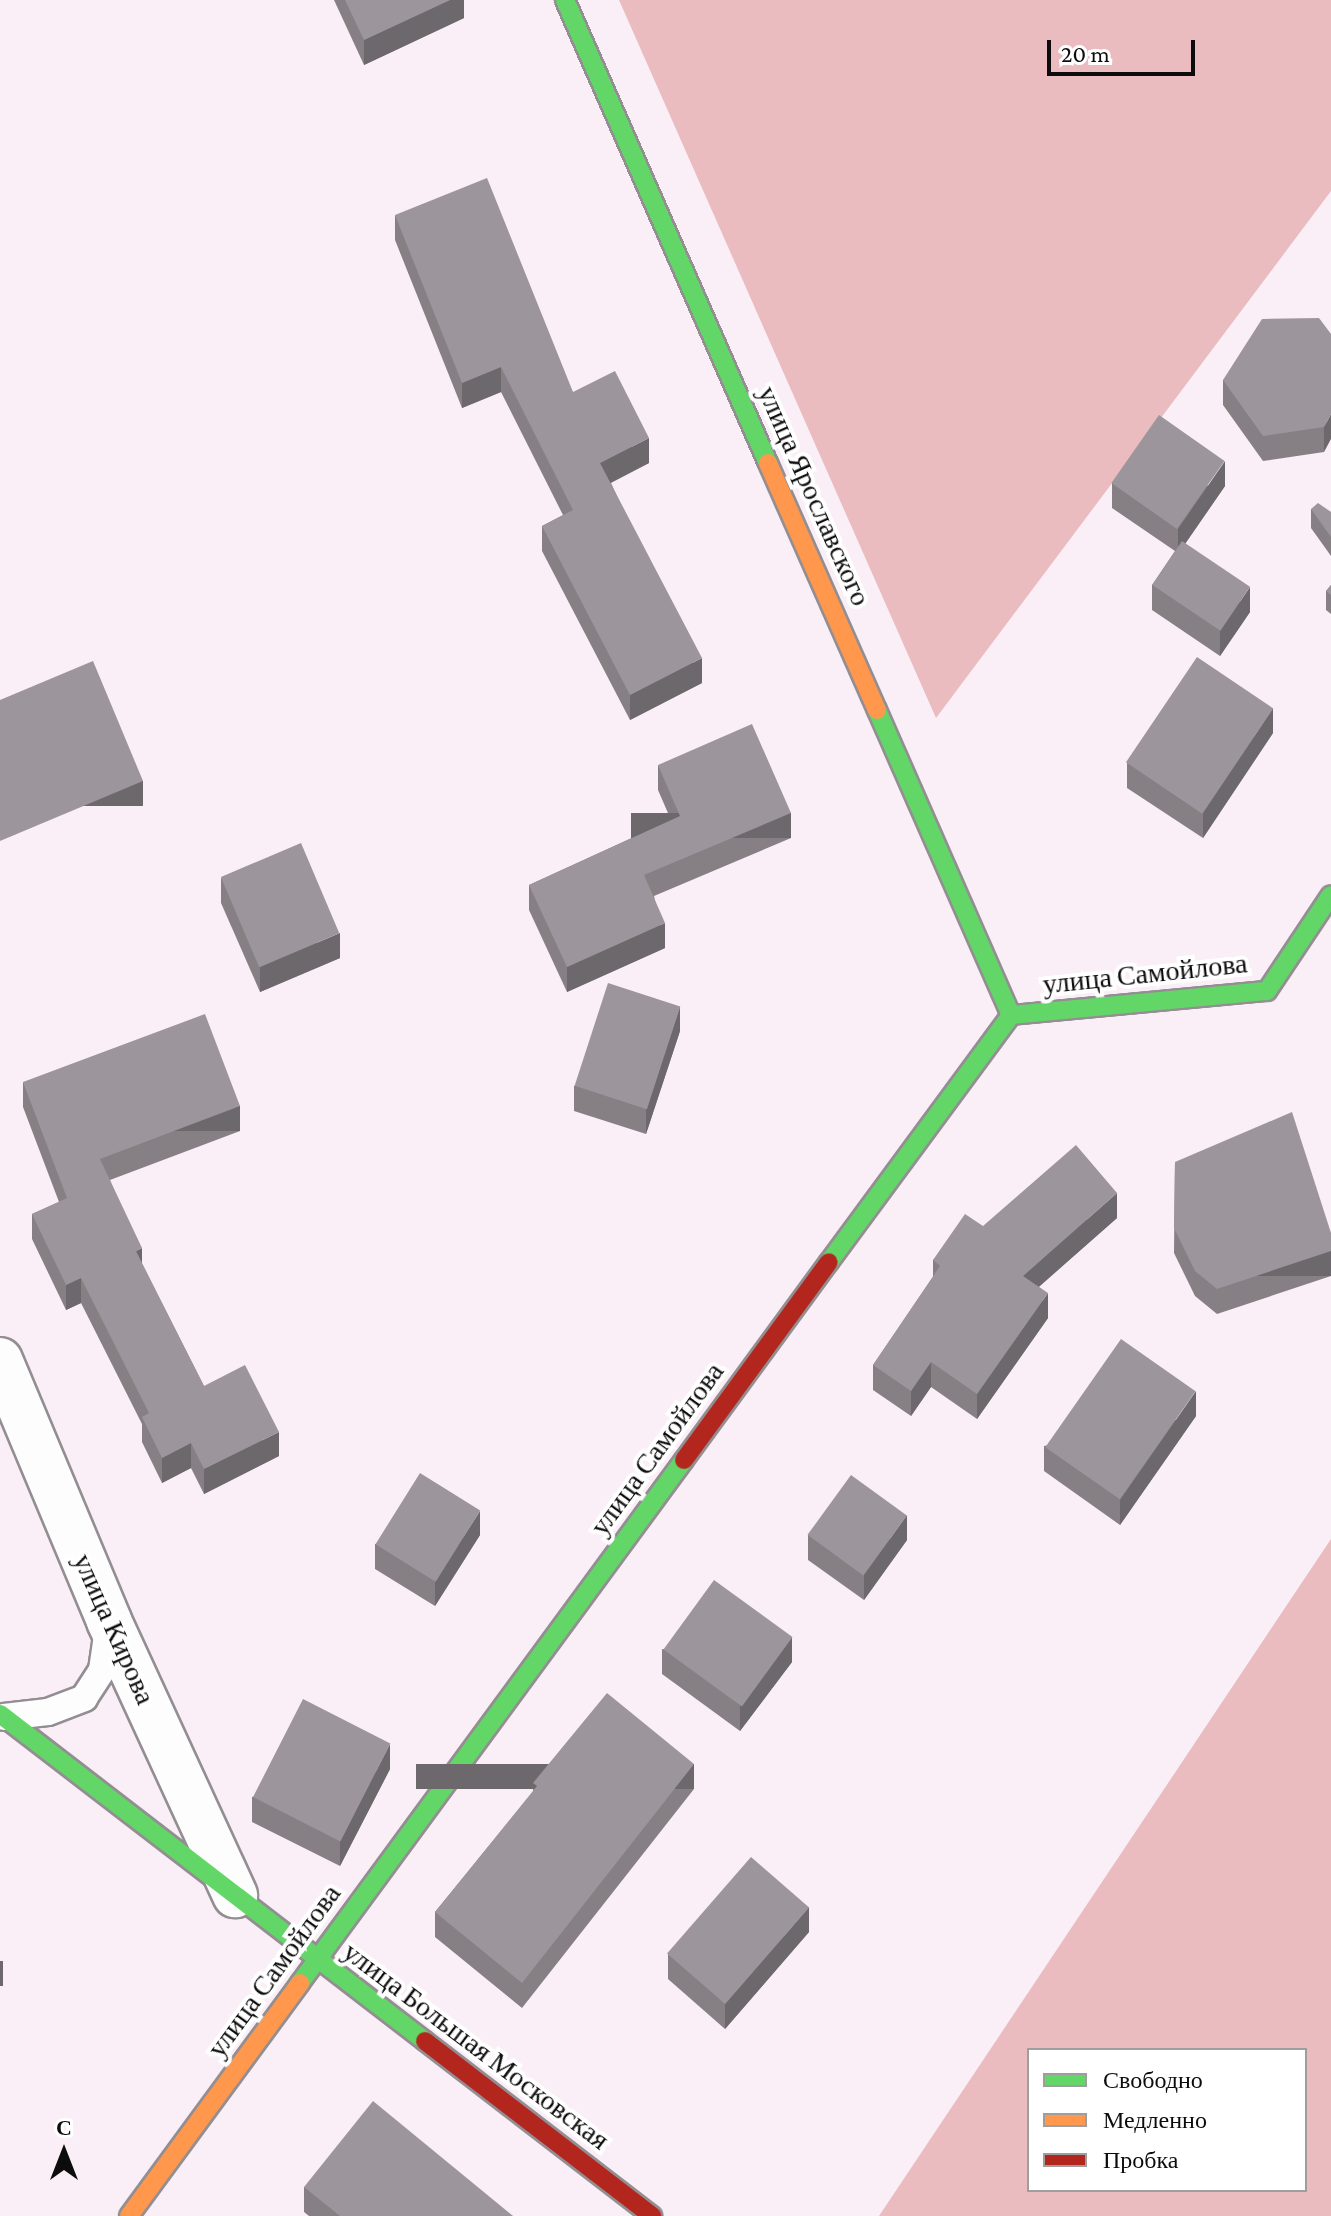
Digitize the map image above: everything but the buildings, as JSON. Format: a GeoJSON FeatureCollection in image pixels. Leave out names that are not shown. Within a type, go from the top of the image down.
{"type":"FeatureCollection","features":[{"type":"Feature","properties":{"kind":"street","name":"улица Ярославского"},"geometry":{"type":"LineString","coordinates":[[565,0],[1011,1015]]}},
{"type":"Feature","properties":{"kind":"street","name":"улица Самойлова"},"geometry":{"type":"LineString","coordinates":[[129,2216],[1011,1015],[1267,991],[1331,895]]}},
{"type":"Feature","properties":{"kind":"street","name":"улица Кирова"},"geometry":{"type":"LineString","coordinates":[[0,1360],[109,1621],[235,1895]]}},
{"type":"Feature","properties":{"kind":"street","name":"улица Большая Московская"},"geometry":{"type":"LineString","coordinates":[[2,1715],[652,2216]]}},
{"type":"Feature","properties":{"kind":"lane"},"geometry":{"type":"LineString","coordinates":[[2,1715],[48,1712],[84,1698],[102,1670],[109,1621]]}},
{"type":"Feature","properties":{"kind":"shaded area"},"geometry":{"type":"Polygon","coordinates":[[[619,0],[1331,0],[1331,191],[936,718],[619,0]]]}},
{"type":"Feature","properties":{"kind":"shaded area"},"geometry":{"type":"Polygon","coordinates":[[[1331,1539],[1331,2216],[879,2216],[1331,1539]]]}},
{"type":"Feature","properties":{"kind":"traffic: fast"},"geometry":{"type":"LineString","coordinates":[[565,0],[768,463]]}},
{"type":"Feature","properties":{"kind":"traffic: fast"},"geometry":{"type":"LineString","coordinates":[[877,710],[1011,1015]]}},
{"type":"Feature","properties":{"kind":"traffic: fast"},"geometry":{"type":"LineString","coordinates":[[829,1262],[1011,1015],[1267,991],[1331,895]]}},
{"type":"Feature","properties":{"kind":"traffic: fast"},"geometry":{"type":"LineString","coordinates":[[300,1983],[684,1460]]}},
{"type":"Feature","properties":{"kind":"traffic: fast"},"geometry":{"type":"LineString","coordinates":[[0,1714],[425,2041]]}},
{"type":"Feature","properties":{"kind":"traffic: slow"},"geometry":{"type":"LineString","coordinates":[[768,463],[877,710]]}},
{"type":"Feature","properties":{"kind":"traffic: slow"},"geometry":{"type":"LineString","coordinates":[[129,2216],[300,1983]]}},
{"type":"Feature","properties":{"kind":"traffic: jam"},"geometry":{"type":"LineString","coordinates":[[684,1460],[829,1262]]}},
{"type":"Feature","properties":{"kind":"traffic: jam"},"geometry":{"type":"LineString","coordinates":[[425,2041],[652,2216]]}}]}
